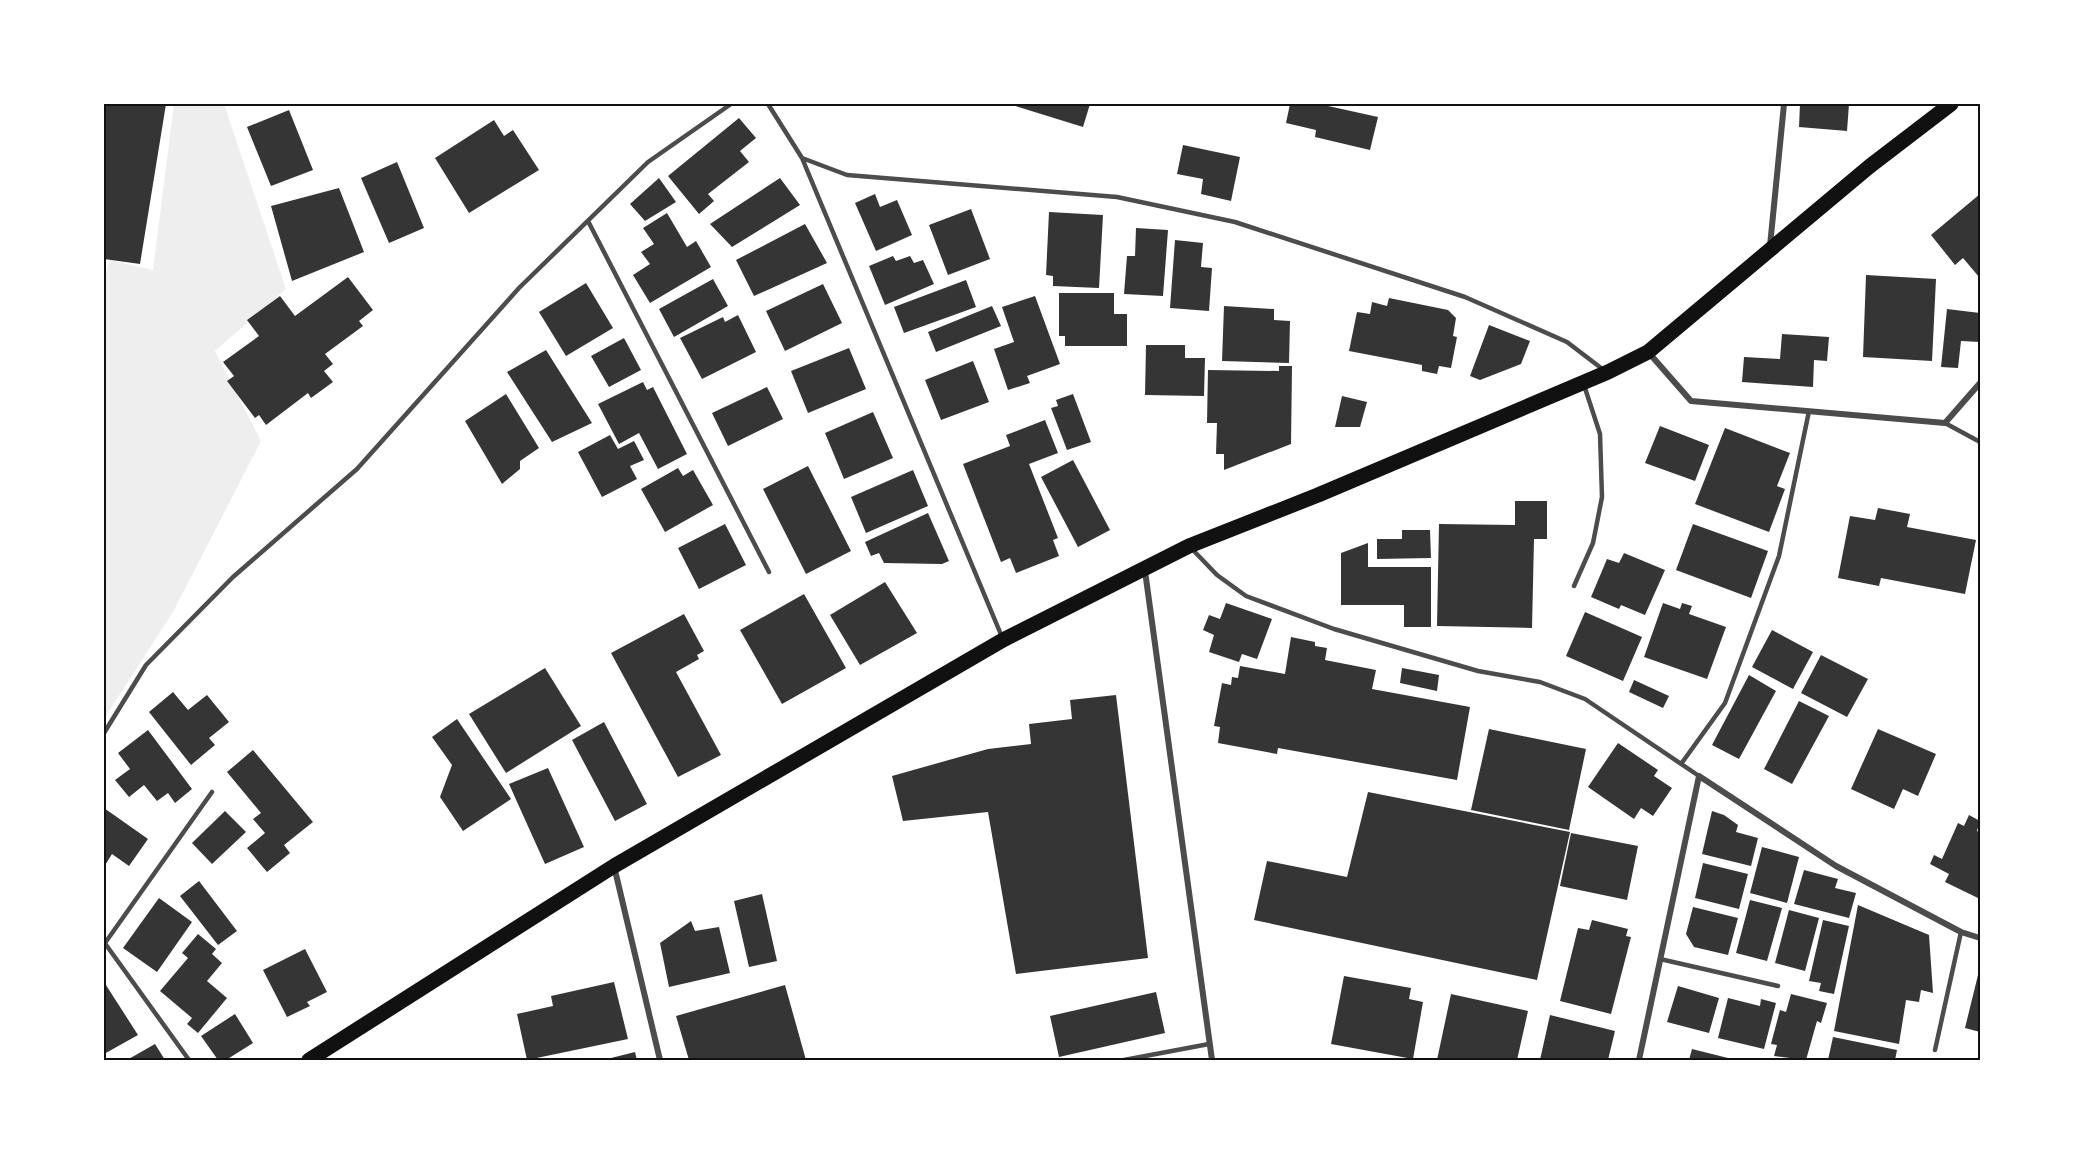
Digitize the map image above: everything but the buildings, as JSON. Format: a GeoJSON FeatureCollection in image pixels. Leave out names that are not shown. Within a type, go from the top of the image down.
{"type":"FeatureCollection","features":[{"type":"Feature","properties":{"kind":"main road"},"geometry":{"type":"LineString","coordinates":[[309,1060],[614,866],[1003,640],[1189,546],[1318,495],[1608,372],[1648,352],[1769,249],[1951,104]]}},
{"type":"Feature","properties":{"kind":"street"},"geometry":{"type":"LineString","coordinates":[[1769,249],[1785,104]]}},
{"type":"Feature","properties":{"kind":"street"},"geometry":{"type":"LineString","coordinates":[[1648,352],[1691,401],[1946,423],[1980,383]]}},
{"type":"Feature","properties":{"kind":"street"},"geometry":{"type":"LineString","coordinates":[[1144,567],[1212,1060]]}},
{"type":"Feature","properties":{"kind":"street"},"geometry":{"type":"LineString","coordinates":[[1639,1060],[1699,777],[1836,866],[1961,932],[1980,938]]}},
{"type":"Feature","properties":{"kind":"street"},"geometry":{"type":"LineString","coordinates":[[614,866],[660,1060]]}},
{"type":"Feature","properties":{"kind":"lane"},"geometry":{"type":"LineString","coordinates":[[104,733],[146,665],[233,577],[357,470],[513,294],[648,162],[731,104]]}},
{"type":"Feature","properties":{"kind":"lane"},"geometry":{"type":"LineString","coordinates":[[768,104],[802,158],[1003,640]]}},
{"type":"Feature","properties":{"kind":"lane"},"geometry":{"type":"LineString","coordinates":[[802,158],[847,175],[1117,197],[1235,222],[1465,297],[1567,342],[1608,372]]}},
{"type":"Feature","properties":{"kind":"lane"},"geometry":{"type":"LineString","coordinates":[[588,220],[769,572]]}},
{"type":"Feature","properties":{"kind":"lane"},"geometry":{"type":"LineString","coordinates":[[1574,586],[1593,543],[1602,497],[1600,434],[1583,382]]}},
{"type":"Feature","properties":{"kind":"lane"},"geometry":{"type":"LineString","coordinates":[[1681,764],[1725,703],[1779,556],[1809,411]]}},
{"type":"Feature","properties":{"kind":"lane"},"geometry":{"type":"LineString","coordinates":[[1946,423],[1980,442]]}},
{"type":"Feature","properties":{"kind":"lane"},"geometry":{"type":"LineString","coordinates":[[1189,546],[1217,575],[1246,596],[1334,628],[1478,671],[1540,682],[1585,699],[1699,777]]}},
{"type":"Feature","properties":{"kind":"lane"},"geometry":{"type":"LineString","coordinates":[[189,1060],[104,942],[212,792]]}},
{"type":"Feature","properties":{"kind":"lane"},"geometry":{"type":"LineString","coordinates":[[1935,1050],[1961,932]]}},
{"type":"Feature","properties":{"kind":"lane"},"geometry":{"type":"LineString","coordinates":[[1660,959],[1778,986]]}},
{"type":"Feature","properties":{"kind":"lane"},"geometry":{"type":"LineString","coordinates":[[1124,1060],[1209,1044]]}},
{"type":"Feature","properties":{"kind":"shaded area"},"geometry":{"type":"Polygon","coordinates":[[[174,104],[224,104],[286,289],[215,351],[261,441],[173,612],[104,719],[104,279],[110,260],[153,270],[174,104]]]}}]}
